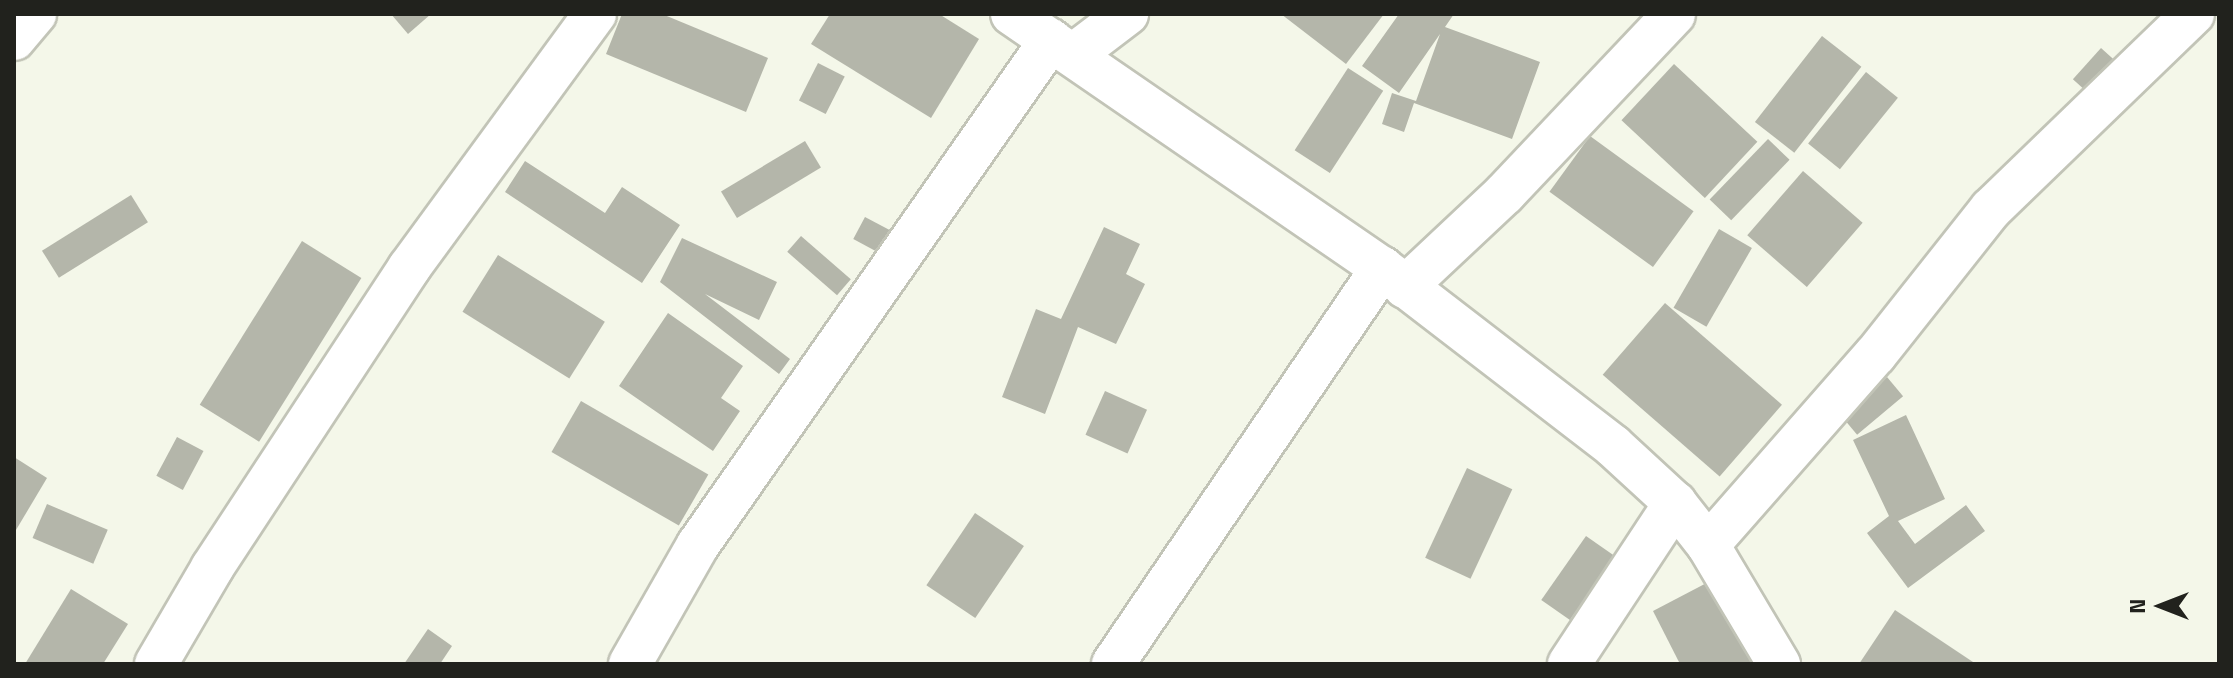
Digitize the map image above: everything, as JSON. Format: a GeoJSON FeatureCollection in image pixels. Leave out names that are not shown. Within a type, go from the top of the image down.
{"type":"FeatureCollection","features":[{"type":"Feature","properties":{"kind":"street"},"geometry":{"type":"LineString","coordinates":[[14,39],[35,14]]}},
{"type":"Feature","properties":{"kind":"street"},"geometry":{"type":"LineString","coordinates":[[156,664],[212,568],[409,268],[595,14]]}},
{"type":"Feature","properties":{"kind":"street"},"geometry":{"type":"LineString","coordinates":[[1012,14],[1394,277],[1590,428],[1675,503],[1708,545],[1779,664]]}},
{"type":"Feature","properties":{"kind":"street"},"geometry":{"type":"LineString","coordinates":[[630,664],[698,545],[1062,48],[1127,14]]}},
{"type":"Feature","properties":{"kind":"street"},"geometry":{"type":"LineString","coordinates":[[1113,664],[1394,277],[1505,193],[1674,14]]}},
{"type":"Feature","properties":{"kind":"street"},"geometry":{"type":"LineString","coordinates":[[1708,545],[1876,354],[1991,209],[2193,14]]}},
{"type":"Feature","properties":{"kind":"street"},"geometry":{"type":"LineString","coordinates":[[1569,664],[1675,503]]}},
{"type":"Feature","properties":{"kind":"building"},"geometry":{"type":"Polygon","coordinates":[[[391,14],[431,14],[408,34],[391,14]]]}},
{"type":"Feature","properties":{"kind":"building"},"geometry":{"type":"Polygon","coordinates":[[[622,14],[662,14],[768,58],[746,112],[606,54],[622,14]]]}},
{"type":"Feature","properties":{"kind":"building"},"geometry":{"type":"Polygon","coordinates":[[[830,14],[939,14],[979,39],[931,118],[811,44],[830,14]]]}},
{"type":"Feature","properties":{"kind":"building"},"geometry":{"type":"Polygon","coordinates":[[[1281,14],[1384,14],[1346,64],[1281,14]]]}},
{"type":"Feature","properties":{"kind":"building"},"geometry":{"type":"Polygon","coordinates":[[[1399,14],[1454,14],[1445,27],[1540,62],[1512,139],[1414,103],[1404,132],[1382,124],[1392,93],[1416,101],[1440,34],[1399,93],[1362,66],[1399,14]]]}},
{"type":"Feature","properties":{"kind":"building"},"geometry":{"type":"Polygon","coordinates":[[[1822,36],[1861,67],[1794,153],[1755,122],[1822,36]]]}},
{"type":"Feature","properties":{"kind":"building"},"geometry":{"type":"Polygon","coordinates":[[[2101,48],[2120,65],[2091,96],[2073,79],[2101,48]]]}},
{"type":"Feature","properties":{"kind":"building"},"geometry":{"type":"Polygon","coordinates":[[[818,63],[845,77],[826,114],[799,100],[818,63]]]}},
{"type":"Feature","properties":{"kind":"building"},"geometry":{"type":"Polygon","coordinates":[[[1674,64],[1757,142],[1705,198],[1621,120],[1674,64]]]}},
{"type":"Feature","properties":{"kind":"building"},"geometry":{"type":"Polygon","coordinates":[[[1348,68],[1383,91],[1330,173],[1295,150],[1348,68]]]}},
{"type":"Feature","properties":{"kind":"building"},"geometry":{"type":"Polygon","coordinates":[[[1866,72],[1898,98],[1840,169],[1808,143],[1866,72]]]}},
{"type":"Feature","properties":{"kind":"building"},"geometry":{"type":"Polygon","coordinates":[[[1590,136],[1694,211],[1653,267],[1549,192],[1590,136]]]}},
{"type":"Feature","properties":{"kind":"building"},"geometry":{"type":"Polygon","coordinates":[[[1768,139],[1790,160],[1731,220],[1710,199],[1768,139]]]}},
{"type":"Feature","properties":{"kind":"building"},"geometry":{"type":"Polygon","coordinates":[[[805,141],[821,168],[737,218],[721,191],[805,141]]]}},
{"type":"Feature","properties":{"kind":"building"},"geometry":{"type":"Polygon","coordinates":[[[525,161],[605,213],[622,187],[680,225],[642,283],[505,192],[525,161]]]}},
{"type":"Feature","properties":{"kind":"building"},"geometry":{"type":"Polygon","coordinates":[[[1803,171],[1863,223],[1807,287],[1747,235],[1803,171]]]}},
{"type":"Feature","properties":{"kind":"building"},"geometry":{"type":"Polygon","coordinates":[[[131,195],[148,222],[59,278],[42,251],[131,195]]]}},
{"type":"Feature","properties":{"kind":"building"},"geometry":{"type":"Polygon","coordinates":[[[865,217],[891,231],[880,253],[853,239],[865,217]]]}},
{"type":"Feature","properties":{"kind":"building"},"geometry":{"type":"Polygon","coordinates":[[[1104,227],[1140,244],[1126,274],[1145,284],[1116,344],[1078,327],[1045,414],[1002,397],[1036,309],[1061,319],[1104,227]]]}},
{"type":"Feature","properties":{"kind":"building"},"geometry":{"type":"Polygon","coordinates":[[[1719,229],[1752,248],[1706,327],[1674,308],[1719,229]]]}},
{"type":"Feature","properties":{"kind":"building"},"geometry":{"type":"Polygon","coordinates":[[[801,236],[851,279],[837,295],[787,252],[801,236]]]}},
{"type":"Feature","properties":{"kind":"building"},"geometry":{"type":"Polygon","coordinates":[[[682,238],[777,282],[759,320],[705,294],[790,359],[779,374],[660,282],[682,238]]]}},
{"type":"Feature","properties":{"kind":"building"},"geometry":{"type":"Polygon","coordinates":[[[302,241],[361,278],[259,442],[200,405],[302,241]]]}},
{"type":"Feature","properties":{"kind":"building"},"geometry":{"type":"Polygon","coordinates":[[[498,255],[605,322],[569,379],[462,312],[498,255]]]}},
{"type":"Feature","properties":{"kind":"building"},"geometry":{"type":"Polygon","coordinates":[[[1665,303],[1782,405],[1720,476],[1603,375],[1665,303]]]}},
{"type":"Feature","properties":{"kind":"building"},"geometry":{"type":"Polygon","coordinates":[[[668,313],[743,366],[721,398],[740,411],[713,451],[619,386],[668,313]]]}},
{"type":"Feature","properties":{"kind":"building"},"geometry":{"type":"Polygon","coordinates":[[[1887,377],[1903,396],[1857,435],[1841,416],[1887,377]]]}},
{"type":"Feature","properties":{"kind":"building"},"geometry":{"type":"Polygon","coordinates":[[[1105,391],[1147,410],[1127,454],[1085,435],[1105,391]]]}},
{"type":"Feature","properties":{"kind":"building"},"geometry":{"type":"Polygon","coordinates":[[[581,401],[708,475],[679,526],[552,452],[581,401]]]}},
{"type":"Feature","properties":{"kind":"building"},"geometry":{"type":"Polygon","coordinates":[[[1906,415],[1945,499],[1898,521],[1915,544],[1966,505],[1985,531],[1908,588],[1867,533],[1889,516],[1853,440],[1906,415]]]}},
{"type":"Feature","properties":{"kind":"building"},"geometry":{"type":"Polygon","coordinates":[[[177,437],[203,451],[183,490],[156,476],[177,437]]]}},
{"type":"Feature","properties":{"kind":"building"},"geometry":{"type":"Polygon","coordinates":[[[14,457],[47,478],[16,530],[14,529],[14,457]]]}},
{"type":"Feature","properties":{"kind":"building"},"geometry":{"type":"Polygon","coordinates":[[[1467,468],[1512,489],[1470,579],[1425,558],[1467,468]]]}},
{"type":"Feature","properties":{"kind":"building"},"geometry":{"type":"Polygon","coordinates":[[[47,504],[108,530],[93,564],[33,538],[47,504]]]}},
{"type":"Feature","properties":{"kind":"building"},"geometry":{"type":"Polygon","coordinates":[[[975,513],[1024,546],[975,618],[926,585],[975,513]]]}},
{"type":"Feature","properties":{"kind":"building"},"geometry":{"type":"Polygon","coordinates":[[[1586,536],[1615,556],[1570,620],[1541,600],[1586,536]]]}},
{"type":"Feature","properties":{"kind":"building"},"geometry":{"type":"Polygon","coordinates":[[[1718,577],[1763,664],[1680,664],[1653,611],[1718,577]]]}},
{"type":"Feature","properties":{"kind":"building"},"geometry":{"type":"Polygon","coordinates":[[[71,589],[128,624],[103,664],[25,664],[71,589]]]}},
{"type":"Feature","properties":{"kind":"building"},"geometry":{"type":"Polygon","coordinates":[[[1895,610],[1976,664],[1859,664],[1895,610]]]}},
{"type":"Feature","properties":{"kind":"building"},"geometry":{"type":"Polygon","coordinates":[[[428,629],[452,646],[440,664],[404,664],[428,629]]]}}]}
